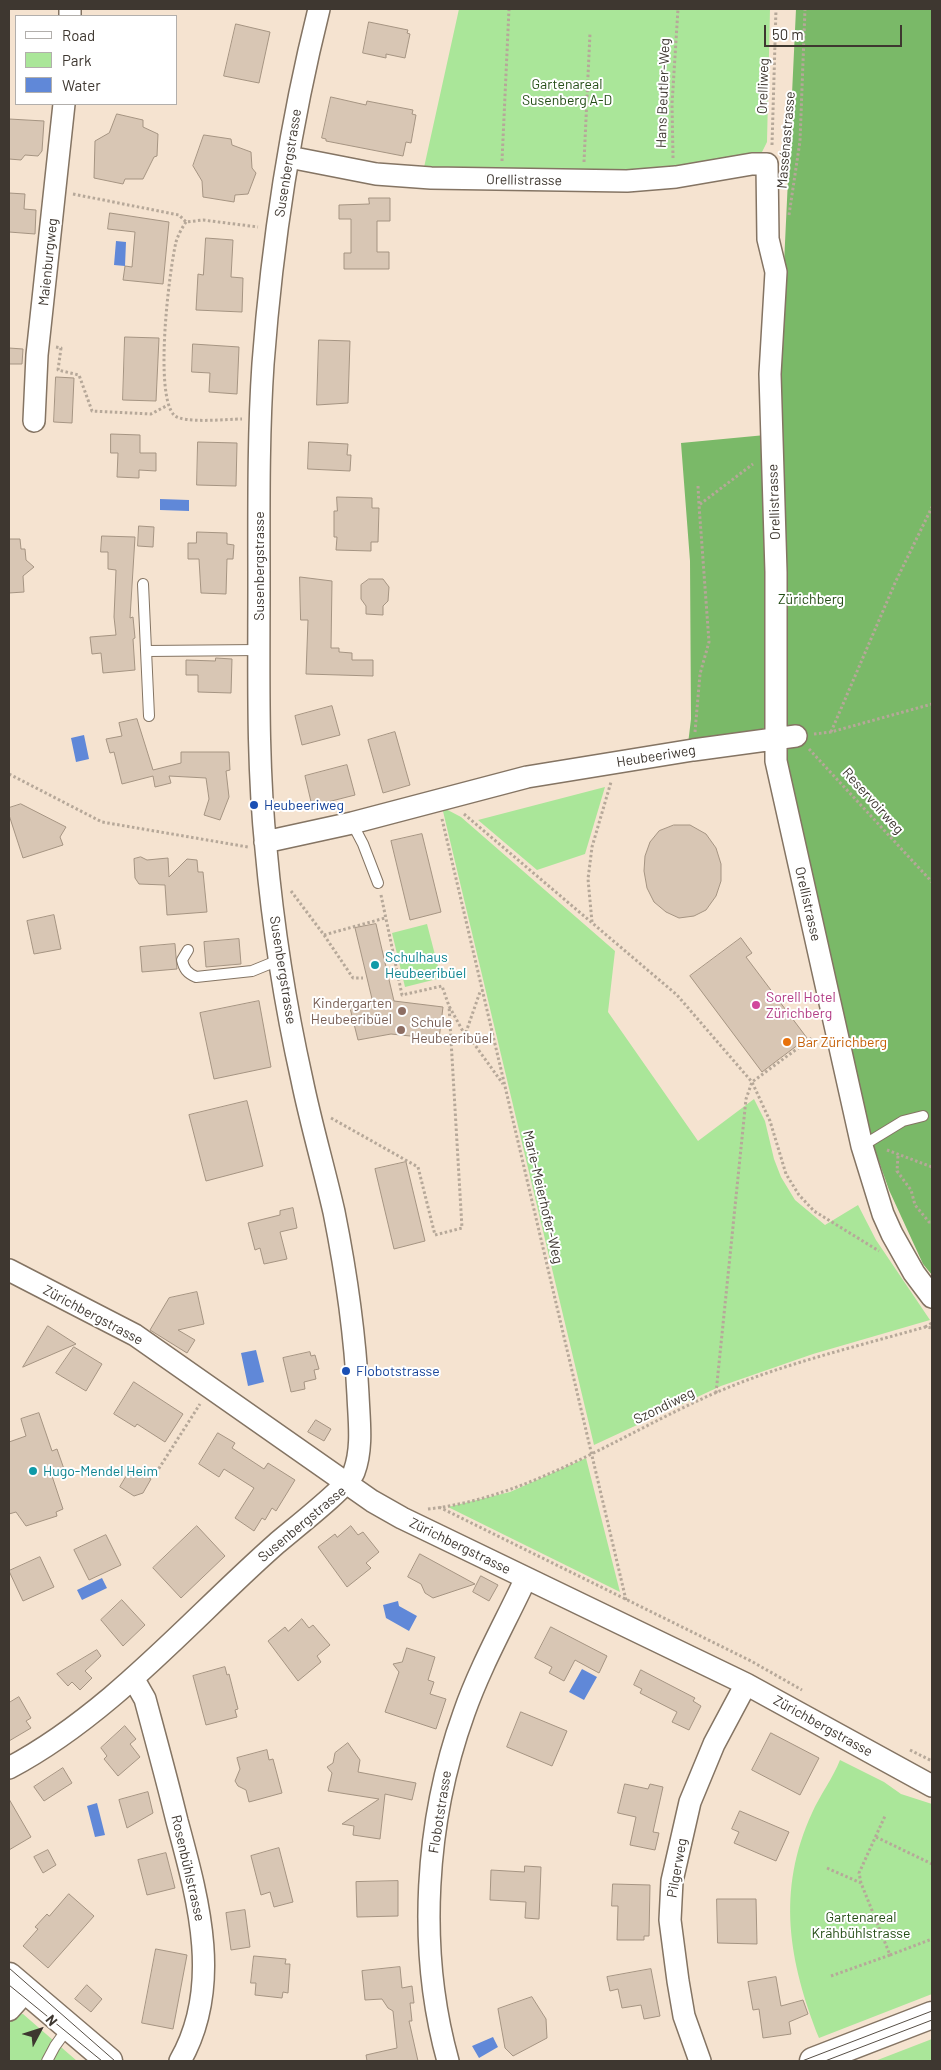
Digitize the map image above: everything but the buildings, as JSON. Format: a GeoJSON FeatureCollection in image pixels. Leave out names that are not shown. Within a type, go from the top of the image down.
{"type":"FeatureCollection","features":[{"type":"Feature","properties":{"kind":"street","name":"Susenbergstrasse"},"geometry":{"type":"LineString","coordinates":[[9,1768],[47,1745],[133,1678],[262,1556],[328,1499],[349,1485],[358,1458],[357,1376],[346,1277],[333,1209],[301,1076],[260,845],[259,650],[263,367],[273,258],[302,79],[319,9]]}},
{"type":"Feature","properties":{"kind":"street","name":"Maienburgweg"},"geometry":{"type":"LineString","coordinates":[[34,421],[37,355],[64,105]]}},
{"type":"Feature","properties":{"kind":"street","name":"Orellistrasse"},"geometry":{"type":"LineString","coordinates":[[289,157],[376,174],[430,178],[627,181],[676,177],[752,164],[767,164],[768,240],[776,272],[770,374],[776,572],[774,738],[776,761],[862,1146],[883,1214],[892,1234],[910,1267],[932,1297]]}},
{"type":"Feature","properties":{"kind":"street","name":"Heubeeriweg"},"geometry":{"type":"LineString","coordinates":[[260,845],[527,777],[693,750],[796,736]]}},
{"type":"Feature","properties":{"kind":"street","name":"Zürichbergstrasse"},"geometry":{"type":"LineString","coordinates":[[9,1270],[135,1335],[349,1485],[402,1518],[746,1684],[932,1786]]}},
{"type":"Feature","properties":{"kind":"street","name":"Flobotstrasse"},"geometry":{"type":"LineString","coordinates":[[448,2061],[435,1997],[429,1935],[431,1869],[437,1818],[448,1763],[464,1712],[526,1578]]}},
{"type":"Feature","properties":{"kind":"street","name":"Rosenbühlstrasse"},"geometry":{"type":"LineString","coordinates":[[133,1678],[145,1699],[192,1878],[204,1946],[202,2000],[192,2041],[180,2061]]}},
{"type":"Feature","properties":{"kind":"street","name":"Pilgerweg"},"geometry":{"type":"LineString","coordinates":[[700,2061],[684,2016],[678,1981],[670,1920],[672,1881],[690,1802],[714,1744],[746,1684]]}},
{"type":"Feature","properties":{"kind":"street"},"geometry":{"type":"LineString","coordinates":[[14,1992],[69,2027],[109,2061]]}},
{"type":"Feature","properties":{"kind":"street"},"geometry":{"type":"LineString","coordinates":[[813,2061],[932,2016]]}},
{"type":"Feature","properties":{"kind":"lane"},"geometry":{"type":"LineString","coordinates":[[143,584],[149,716]]}},
{"type":"Feature","properties":{"kind":"lane"},"geometry":{"type":"LineString","coordinates":[[147,651],[259,650]]}},
{"type":"Feature","properties":{"kind":"lane"},"geometry":{"type":"LineString","coordinates":[[352,823],[363,844],[378,884]]}},
{"type":"Feature","properties":{"kind":"lane"},"geometry":{"type":"LineString","coordinates":[[188,950],[182,960],[184,968],[188,974],[196,977],[252,971],[279,960]]}},
{"type":"Feature","properties":{"kind":"lane"},"geometry":{"type":"LineString","coordinates":[[862,1146],[903,1121],[923,1116]]}},
{"type":"Feature","properties":{"kind":"lane"},"geometry":{"type":"LineString","coordinates":[[47,2061],[69,2027]]}},
{"type":"Feature","properties":{"kind":"path"},"geometry":{"type":"LineString","coordinates":[[502,179],[509,9]]}},
{"type":"Feature","properties":{"kind":"path","name":"Hans Beutler-Weg"},"geometry":{"type":"LineString","coordinates":[[676,177],[671,150],[678,9]]}},
{"type":"Feature","properties":{"kind":"path","name":"Orelliweg"},"geometry":{"type":"LineString","coordinates":[[767,164],[772,145],[776,9]]}},
{"type":"Feature","properties":{"kind":"path","name":"Massénastrasse"},"geometry":{"type":"LineString","coordinates":[[789,216],[800,141],[805,9]]}},
{"type":"Feature","properties":{"kind":"path"},"geometry":{"type":"LineString","coordinates":[[584,180],[590,33]]}},
{"type":"Feature","properties":{"kind":"path"},"geometry":{"type":"LineString","coordinates":[[55,195],[73,194],[152,208],[179,215],[186,222]]}},
{"type":"Feature","properties":{"kind":"path"},"geometry":{"type":"LineString","coordinates":[[186,222],[203,220],[266,228]]}},
{"type":"Feature","properties":{"kind":"path"},"geometry":{"type":"LineString","coordinates":[[186,222],[176,241],[164,335],[165,384],[168,405],[175,416],[186,420],[250,419]]}},
{"type":"Feature","properties":{"kind":"path"},"geometry":{"type":"LineString","coordinates":[[60,348],[58,370],[79,375],[92,411],[151,414],[168,405]]}},
{"type":"Feature","properties":{"kind":"path"},"geometry":{"type":"LineString","coordinates":[[698,506],[772,451]]}},
{"type":"Feature","properties":{"kind":"path"},"geometry":{"type":"LineString","coordinates":[[693,750],[700,674],[709,642],[698,486]]}},
{"type":"Feature","properties":{"kind":"path"},"geometry":{"type":"LineString","coordinates":[[831,732],[932,506]]}},
{"type":"Feature","properties":{"kind":"path"},"geometry":{"type":"LineString","coordinates":[[796,736],[831,732],[932,704]]}},
{"type":"Feature","properties":{"kind":"path","name":"Reservoirweg"},"geometry":{"type":"LineString","coordinates":[[796,736],[840,780],[932,882]]}},
{"type":"Feature","properties":{"kind":"path"},"geometry":{"type":"LineString","coordinates":[[592,923],[588,880],[592,847],[604,802],[619,762]]}},
{"type":"Feature","properties":{"kind":"path"},"geometry":{"type":"LineString","coordinates":[[9,774],[102,822],[206,842],[260,845]]}},
{"type":"Feature","properties":{"kind":"path"},"geometry":{"type":"LineString","coordinates":[[438,799],[464,814],[677,995],[752,1082],[770,1121],[786,1174],[799,1195],[814,1211],[885,1254]]}},
{"type":"Feature","properties":{"kind":"path","name":"Marie-Meierhofer-Weg"},"geometry":{"type":"LineString","coordinates":[[438,799],[626,1600]]}},
{"type":"Feature","properties":{"kind":"path"},"geometry":{"type":"LineString","coordinates":[[378,884],[402,995],[442,986],[449,1006],[465,1035],[467,1034],[505,1087]]}},
{"type":"Feature","properties":{"kind":"path"},"geometry":{"type":"LineString","coordinates":[[283,891],[290,891],[324,935],[353,978],[363,978]]}},
{"type":"Feature","properties":{"kind":"path"},"geometry":{"type":"LineString","coordinates":[[324,935],[385,918]]}},
{"type":"Feature","properties":{"kind":"path"},"geometry":{"type":"LineString","coordinates":[[467,1034],[482,990]]}},
{"type":"Feature","properties":{"kind":"path"},"geometry":{"type":"LineString","coordinates":[[323,1117],[331,1118],[418,1167],[435,1235],[462,1228],[449,1006]]}},
{"type":"Feature","properties":{"kind":"path"},"geometry":{"type":"LineString","coordinates":[[716,1393],[746,1099],[752,1082],[813,1037]]}},
{"type":"Feature","properties":{"kind":"path"},"geometry":{"type":"LineString","coordinates":[[887,1150],[898,1156],[932,1167]]}},
{"type":"Feature","properties":{"kind":"path"},"geometry":{"type":"LineString","coordinates":[[898,1156],[897,1170],[911,1190],[915,1205],[929,1222],[932,1222]]}},
{"type":"Feature","properties":{"kind":"path","name":"Szondiweg"},"geometry":{"type":"LineString","coordinates":[[926,1328],[932,1323]]}},
{"type":"Feature","properties":{"kind":"path","name":"Szondiweg"},"geometry":{"type":"LineString","coordinates":[[423,1509],[439,1507],[507,1489],[592,1454],[716,1393],[814,1359],[926,1328],[932,1328]]}},
{"type":"Feature","properties":{"kind":"path"},"geometry":{"type":"LineString","coordinates":[[156,1473],[202,1402]]}},
{"type":"Feature","properties":{"kind":"path"},"geometry":{"type":"LineString","coordinates":[[885,1816],[859,1873],[861,1883],[890,1955]]}},
{"type":"Feature","properties":{"kind":"path"},"geometry":{"type":"LineString","coordinates":[[876,1837],[932,1864]]}},
{"type":"Feature","properties":{"kind":"path"},"geometry":{"type":"LineString","coordinates":[[827,1868],[861,1883]]}},
{"type":"Feature","properties":{"kind":"path"},"geometry":{"type":"LineString","coordinates":[[831,1976],[932,1939]]}},
{"type":"Feature","properties":{"kind":"green space","name":"Gartenareal Susenberg A-D"},"geometry":{"type":"Polygon","coordinates":[[[459,9],[770,9],[767,142],[762,152],[750,158],[661,174],[423,172],[459,9]]]}},
{"type":"Feature","properties":{"kind":"green space","name":"Zürichberg"},"geometry":{"type":"Polygon","coordinates":[[[796,9],[932,9],[932,1275],[923,1264],[889,1190],[864,1119],[784,770],[782,721],[753,733],[688,744],[691,719],[690,561],[681,443],[776,434],[796,9]]]}},
{"type":"Feature","properties":{"kind":"green space"},"geometry":{"type":"Polygon","coordinates":[[[605,787],[585,854],[537,870],[478,820],[605,787]]]}},
{"type":"Feature","properties":{"kind":"green space"},"geometry":{"type":"Polygon","coordinates":[[[442,807],[461,817],[615,951],[608,1012],[698,1141],[754,1099],[765,1121],[774,1159],[781,1177],[795,1200],[825,1225],[858,1205],[876,1240],[930,1320],[813,1354],[721,1386],[594,1445],[442,807]]]}},
{"type":"Feature","properties":{"kind":"green space"},"geometry":{"type":"Polygon","coordinates":[[[427,924],[441,978],[405,987],[392,933],[427,924]]]}},
{"type":"Feature","properties":{"kind":"green space"},"geometry":{"type":"Polygon","coordinates":[[[586,1458],[620,1592],[448,1507],[510,1492],[586,1458]]]}},
{"type":"Feature","properties":{"kind":"green space","name":"Gartenareal Krähbühlstrasse"},"geometry":{"type":"Polygon","coordinates":[[[840,1760],[884,1782],[901,1794],[932,1804],[932,1994],[819,2038],[800,1982],[794,1954],[790,1898],[801,1842],[815,1806],[840,1760]]]}},
{"type":"Feature","properties":{"kind":"green space"},"geometry":{"type":"Polygon","coordinates":[[[23,2014],[77,2061],[9,2061],[9,2018],[11,2015],[23,2014]]]}},
{"type":"Feature","properties":{"kind":"green space"},"geometry":{"type":"Polygon","coordinates":[[[932,2039],[932,2061],[875,2061],[932,2039]]]}},
{"type":"Feature","properties":{"kind":"water"},"geometry":{"type":"Polygon","coordinates":[[[116,241],[126,242],[125,266],[114,265],[116,241]]]}},
{"type":"Feature","properties":{"kind":"water"},"geometry":{"type":"Polygon","coordinates":[[[160,499],[189,500],[189,511],[160,510],[160,499]]]}},
{"type":"Feature","properties":{"kind":"water"},"geometry":{"type":"Polygon","coordinates":[[[84,735],[89,759],[76,762],[71,738],[84,735]]]}},
{"type":"Feature","properties":{"kind":"water"},"geometry":{"type":"Polygon","coordinates":[[[256,1350],[264,1382],[248,1386],[241,1353],[256,1350]]]}},
{"type":"Feature","properties":{"kind":"water"},"geometry":{"type":"Polygon","coordinates":[[[102,1578],[107,1588],[82,1600],[77,1590],[102,1578]]]}},
{"type":"Feature","properties":{"kind":"water"},"geometry":{"type":"Polygon","coordinates":[[[398,1601],[399,1606],[417,1616],[409,1631],[386,1618],[383,1605],[398,1601]]]}},
{"type":"Feature","properties":{"kind":"water"},"geometry":{"type":"Polygon","coordinates":[[[582,1669],[597,1677],[584,1700],[569,1692],[582,1669]]]}},
{"type":"Feature","properties":{"kind":"water"},"geometry":{"type":"Polygon","coordinates":[[[97,1803],[105,1835],[95,1837],[87,1806],[97,1803]]]}},
{"type":"Feature","properties":{"kind":"water"},"geometry":{"type":"Polygon","coordinates":[[[493,2037],[498,2047],[479,2058],[472,2046],[493,2037]]]}},
{"type":"Feature","properties":{"kind":"tram line"},"geometry":{"type":"LineString","coordinates":[[9,1968],[115,2061]]}},
{"type":"Feature","properties":{"kind":"tram line"},"geometry":{"type":"LineString","coordinates":[[9,1985],[102,2061]]}},
{"type":"Feature","properties":{"kind":"tram line"},"geometry":{"type":"LineString","coordinates":[[802,2061],[932,2011]]}},
{"type":"Feature","properties":{"kind":"tram line"},"geometry":{"type":"LineString","coordinates":[[825,2061],[932,2020]]}},
{"type":"Feature","properties":{"kind":"place","name":"Heubeeriweg"},"geometry":{"type":"Point","coordinates":[254,805]}},
{"type":"Feature","properties":{"kind":"place","name":"Schulhaus Heubeeribüel"},"geometry":{"type":"Point","coordinates":[375,965]}},
{"type":"Feature","properties":{"kind":"place","name":"Sorell Hotel Zürichberg"},"geometry":{"type":"Point","coordinates":[756,1005]}},
{"type":"Feature","properties":{"kind":"place","name":"Kindergarten Heubeeribüel"},"geometry":{"type":"Point","coordinates":[402,1011]}},
{"type":"Feature","properties":{"kind":"place","name":"Schule Heubeeribüel"},"geometry":{"type":"Point","coordinates":[401,1030]}},
{"type":"Feature","properties":{"kind":"place","name":"Bar Zürichberg"},"geometry":{"type":"Point","coordinates":[787,1042]}},
{"type":"Feature","properties":{"kind":"place","name":"Flobotstrasse"},"geometry":{"type":"Point","coordinates":[346,1371]}},
{"type":"Feature","properties":{"kind":"place","name":"Hugo-Mendel Heim"},"geometry":{"type":"Point","coordinates":[33,1471]}}]}
